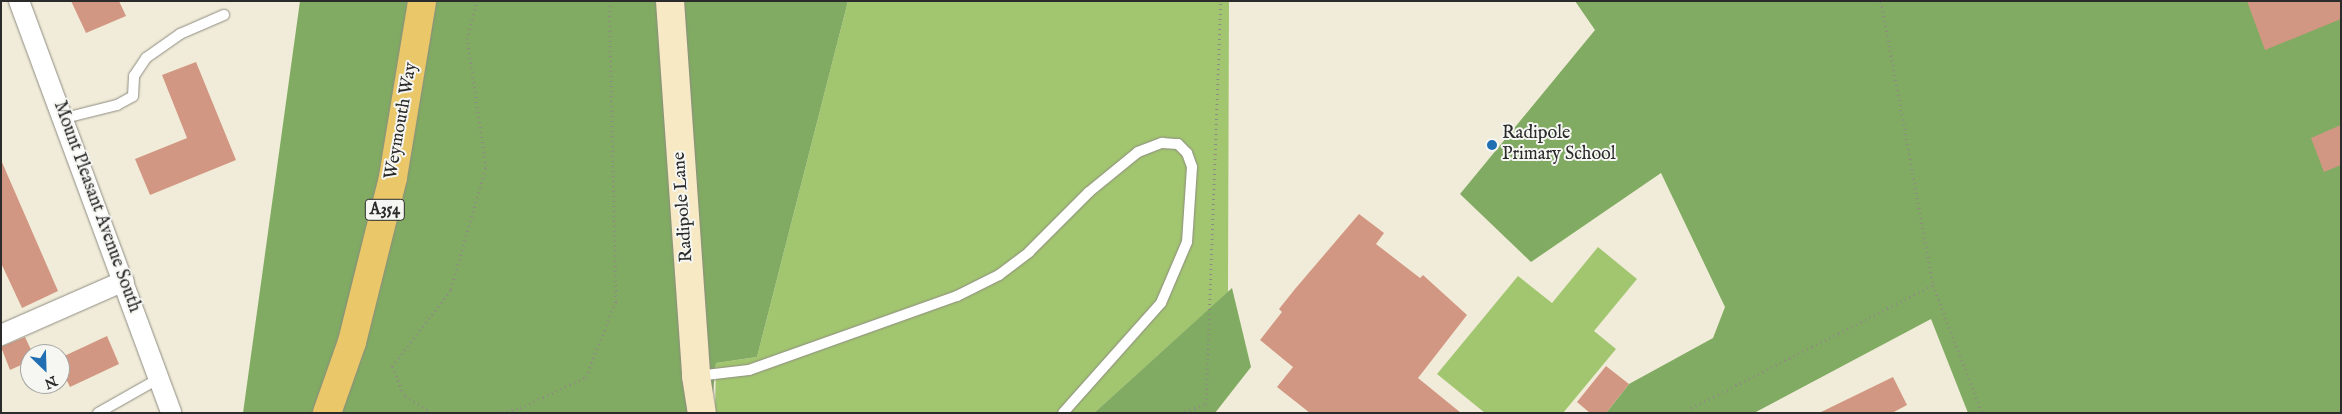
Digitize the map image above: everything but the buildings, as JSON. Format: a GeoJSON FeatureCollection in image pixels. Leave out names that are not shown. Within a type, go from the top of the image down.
{"type":"FeatureCollection","features":[{"type":"Feature","properties":{"kind":"highway","name":"Weymouth Way"},"geometry":{"type":"LineString","coordinates":[[327,413],[352,342],[393,177],[422,1]]}},
{"type":"Feature","properties":{"kind":"street","name":"Mount Pleasant Avenue South"},"geometry":{"type":"LineString","coordinates":[[20,1],[65,118],[171,413]]}},
{"type":"Feature","properties":{"kind":"street","name":"Radipole Lane"},"geometry":{"type":"LineString","coordinates":[[670,1],[696,376],[702,413]]}},
{"type":"Feature","properties":{"kind":"street"},"geometry":{"type":"LineString","coordinates":[[1,335],[124,282]]}},
{"type":"Feature","properties":{"kind":"lane"},"geometry":{"type":"LineString","coordinates":[[65,118],[117,105],[133,96],[134,76],[146,58],[180,34],[224,15]]}},
{"type":"Feature","properties":{"kind":"lane"},"geometry":{"type":"LineString","coordinates":[[696,376],[749,370],[957,296],[991,280],[1029,252],[1089,192],[1138,152],[1162,143],[1178,144],[1187,153],[1192,167],[1188,242],[1161,302],[1063,413]]}},
{"type":"Feature","properties":{"kind":"lane"},"geometry":{"type":"LineString","coordinates":[[98,413],[158,380]]}},
{"type":"Feature","properties":{"kind":"path"},"geometry":{"type":"LineString","coordinates":[[431,413],[404,395],[392,366],[451,289],[486,167],[467,39],[478,1]]}},
{"type":"Feature","properties":{"kind":"path"},"geometry":{"type":"LineString","coordinates":[[497,413],[520,408],[586,377],[616,301],[609,1]]}},
{"type":"Feature","properties":{"kind":"path"},"geometry":{"type":"LineString","coordinates":[[1180,413],[1206,404],[1221,1]]}},
{"type":"Feature","properties":{"kind":"path"},"geometry":{"type":"LineString","coordinates":[[1881,1],[1933,285],[1982,413]]}},
{"type":"Feature","properties":{"kind":"path"},"geometry":{"type":"LineString","coordinates":[[1689,413],[1691,408],[1933,285]]}},
{"type":"Feature","properties":{"kind":"green space"},"geometry":{"type":"Polygon","coordinates":[[[300,1],[848,1],[757,357],[716,363],[711,413],[243,413],[300,1]]]}},
{"type":"Feature","properties":{"kind":"green space"},"geometry":{"type":"Polygon","coordinates":[[[848,1],[1229,1],[1228,292],[1094,413],[715,413],[716,363],[757,357],[848,1]]]}},
{"type":"Feature","properties":{"kind":"green space"},"geometry":{"type":"Polygon","coordinates":[[[1575,1],[2341,1],[2341,413],[1968,413],[1931,319],[1754,413],[1606,413],[1629,384],[1713,338],[1725,307],[1661,173],[1531,262],[1460,194],[1595,30],[1575,1]]]}},
{"type":"Feature","properties":{"kind":"green space"},"geometry":{"type":"Polygon","coordinates":[[[1598,247],[1637,279],[1594,331],[1616,349],[1563,413],[1485,413],[1437,374],[1518,276],[1552,303],[1598,247]]]}},
{"type":"Feature","properties":{"kind":"green space"},"geometry":{"type":"Polygon","coordinates":[[[1232,288],[1251,367],[1215,413],[1094,413],[1232,288]]]}},
{"type":"Feature","properties":{"kind":"place","name":"Radipole Primary School"},"geometry":{"type":"Point","coordinates":[1492,145]}}]}
